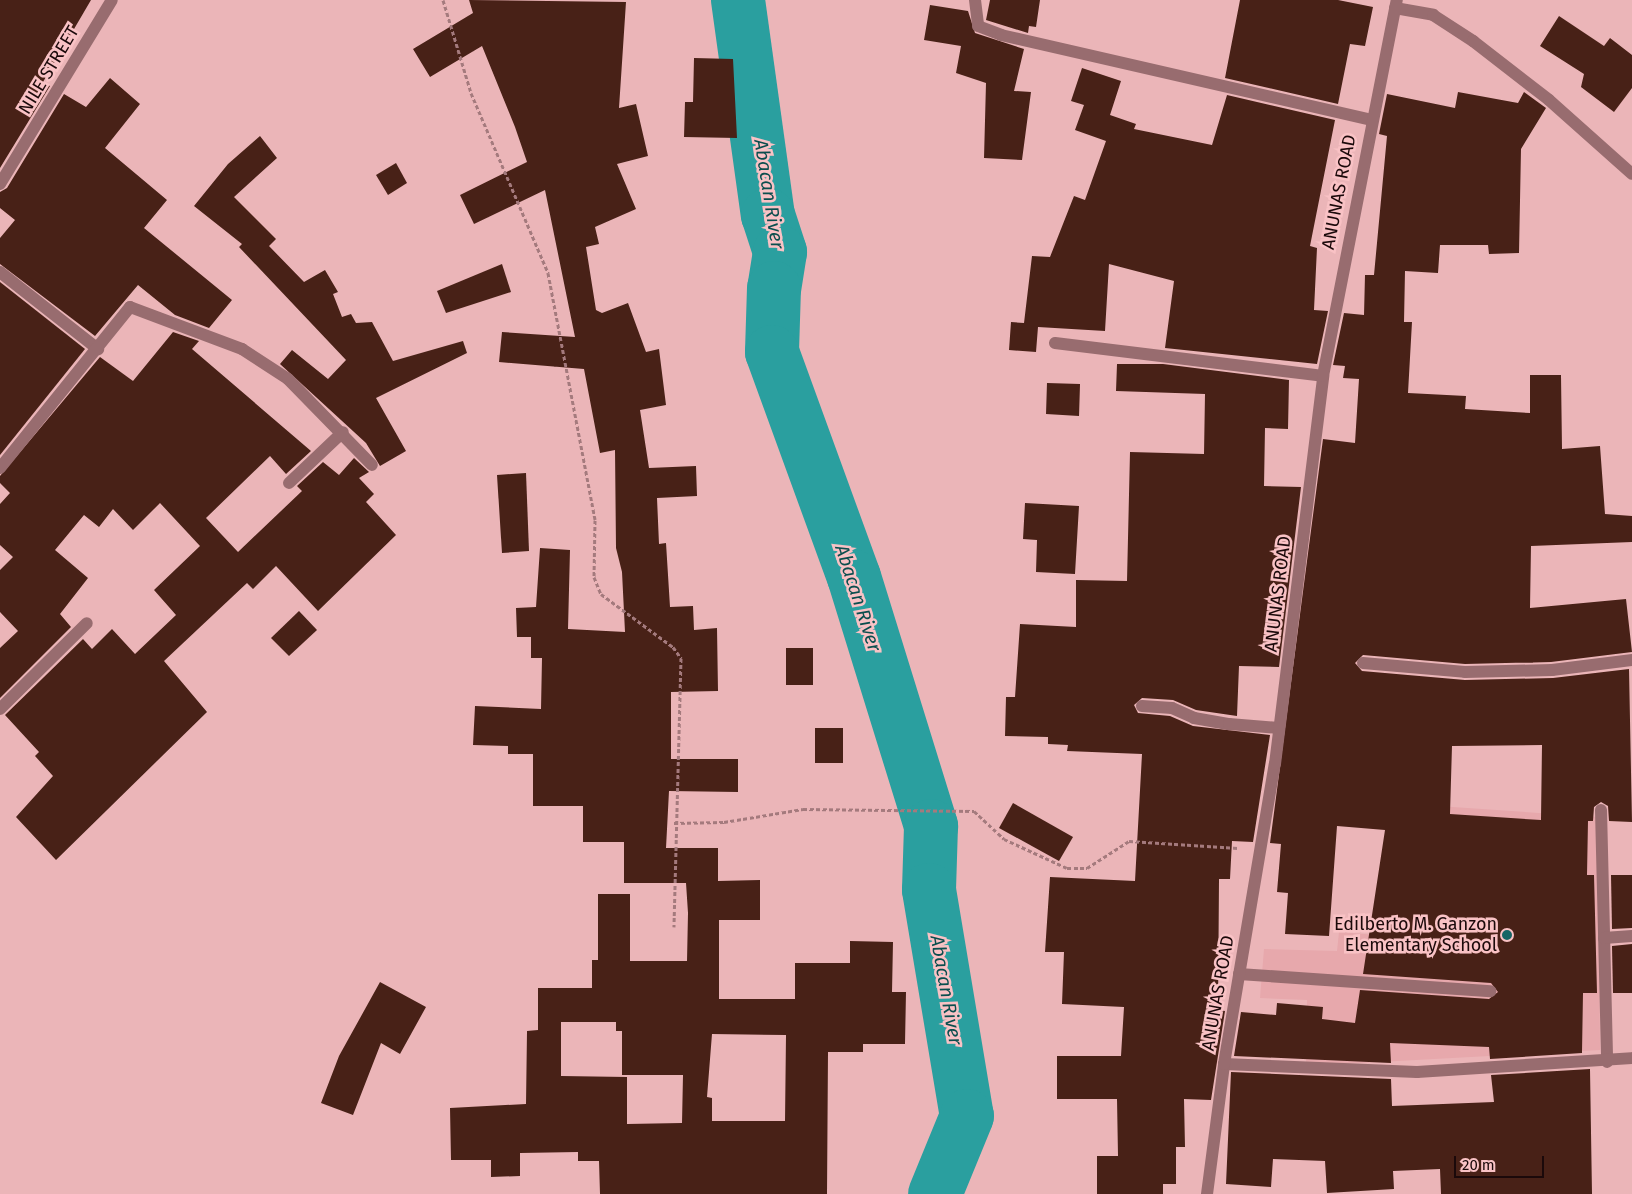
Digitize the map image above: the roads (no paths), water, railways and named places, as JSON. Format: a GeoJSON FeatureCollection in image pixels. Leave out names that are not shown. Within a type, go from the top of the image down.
{"type":"FeatureCollection","features":[{"type":"Feature","properties":{"kind":"street","name":"NILE STREET"},"geometry":{"type":"LineString","coordinates":[[0,184],[112,0]]}},
{"type":"Feature","properties":{"kind":"street"},"geometry":{"type":"LineString","coordinates":[[975,0],[978,26],[1001,35],[1372,120]]}},
{"type":"Feature","properties":{"kind":"street"},"geometry":{"type":"LineString","coordinates":[[1396,4],[1433,16],[1473,42],[1549,100],[1632,174]]}},
{"type":"Feature","properties":{"kind":"street","name":"ANUNAS ROAD"},"geometry":{"type":"LineString","coordinates":[[1207,1194],[1224,1064],[1262,849],[1323,376],[1396,4]]}},
{"type":"Feature","properties":{"kind":"street"},"geometry":{"type":"LineString","coordinates":[[0,272],[98,349]]}},
{"type":"Feature","properties":{"kind":"street"},"geometry":{"type":"LineString","coordinates":[[0,468],[130,307],[242,349],[288,379],[342,432],[372,465]]}},
{"type":"Feature","properties":{"kind":"street"},"geometry":{"type":"LineString","coordinates":[[1054,343],[1323,376]]}},
{"type":"Feature","properties":{"kind":"street"},"geometry":{"type":"LineString","coordinates":[[288,483],[342,432]]}},
{"type":"Feature","properties":{"kind":"street"},"geometry":{"type":"LineString","coordinates":[[0,709],[87,623]]}},
{"type":"Feature","properties":{"kind":"street"},"geometry":{"type":"LineString","coordinates":[[1363,663],[1465,672],[1552,670],[1632,660]]}},
{"type":"Feature","properties":{"kind":"street"},"geometry":{"type":"LineString","coordinates":[[1142,706],[1172,708],[1194,718],[1229,724],[1279,728]]}},
{"type":"Feature","properties":{"kind":"street"},"geometry":{"type":"LineString","coordinates":[[1601,810],[1607,1062]]}},
{"type":"Feature","properties":{"kind":"street"},"geometry":{"type":"LineString","coordinates":[[1604,938],[1632,936]]}},
{"type":"Feature","properties":{"kind":"street"},"geometry":{"type":"LineString","coordinates":[[1239,974],[1490,990]]}},
{"type":"Feature","properties":{"kind":"street"},"geometry":{"type":"LineString","coordinates":[[1224,1064],[1417,1072],[1607,1062],[1632,1058]]}},
{"type":"Feature","properties":{"kind":"waterway","name":"Abacan River"},"geometry":{"type":"LineString","coordinates":[[738,0],[768,215],[780,252],[774,288],[772,352],[854,577],[931,826],[929,890],[967,1116],[935,1194]]}},
{"type":"Feature","properties":{"kind":"place","name":"Edilberto M. Ganzon Elementary School"},"geometry":{"type":"Point","coordinates":[1507,935]}}]}
